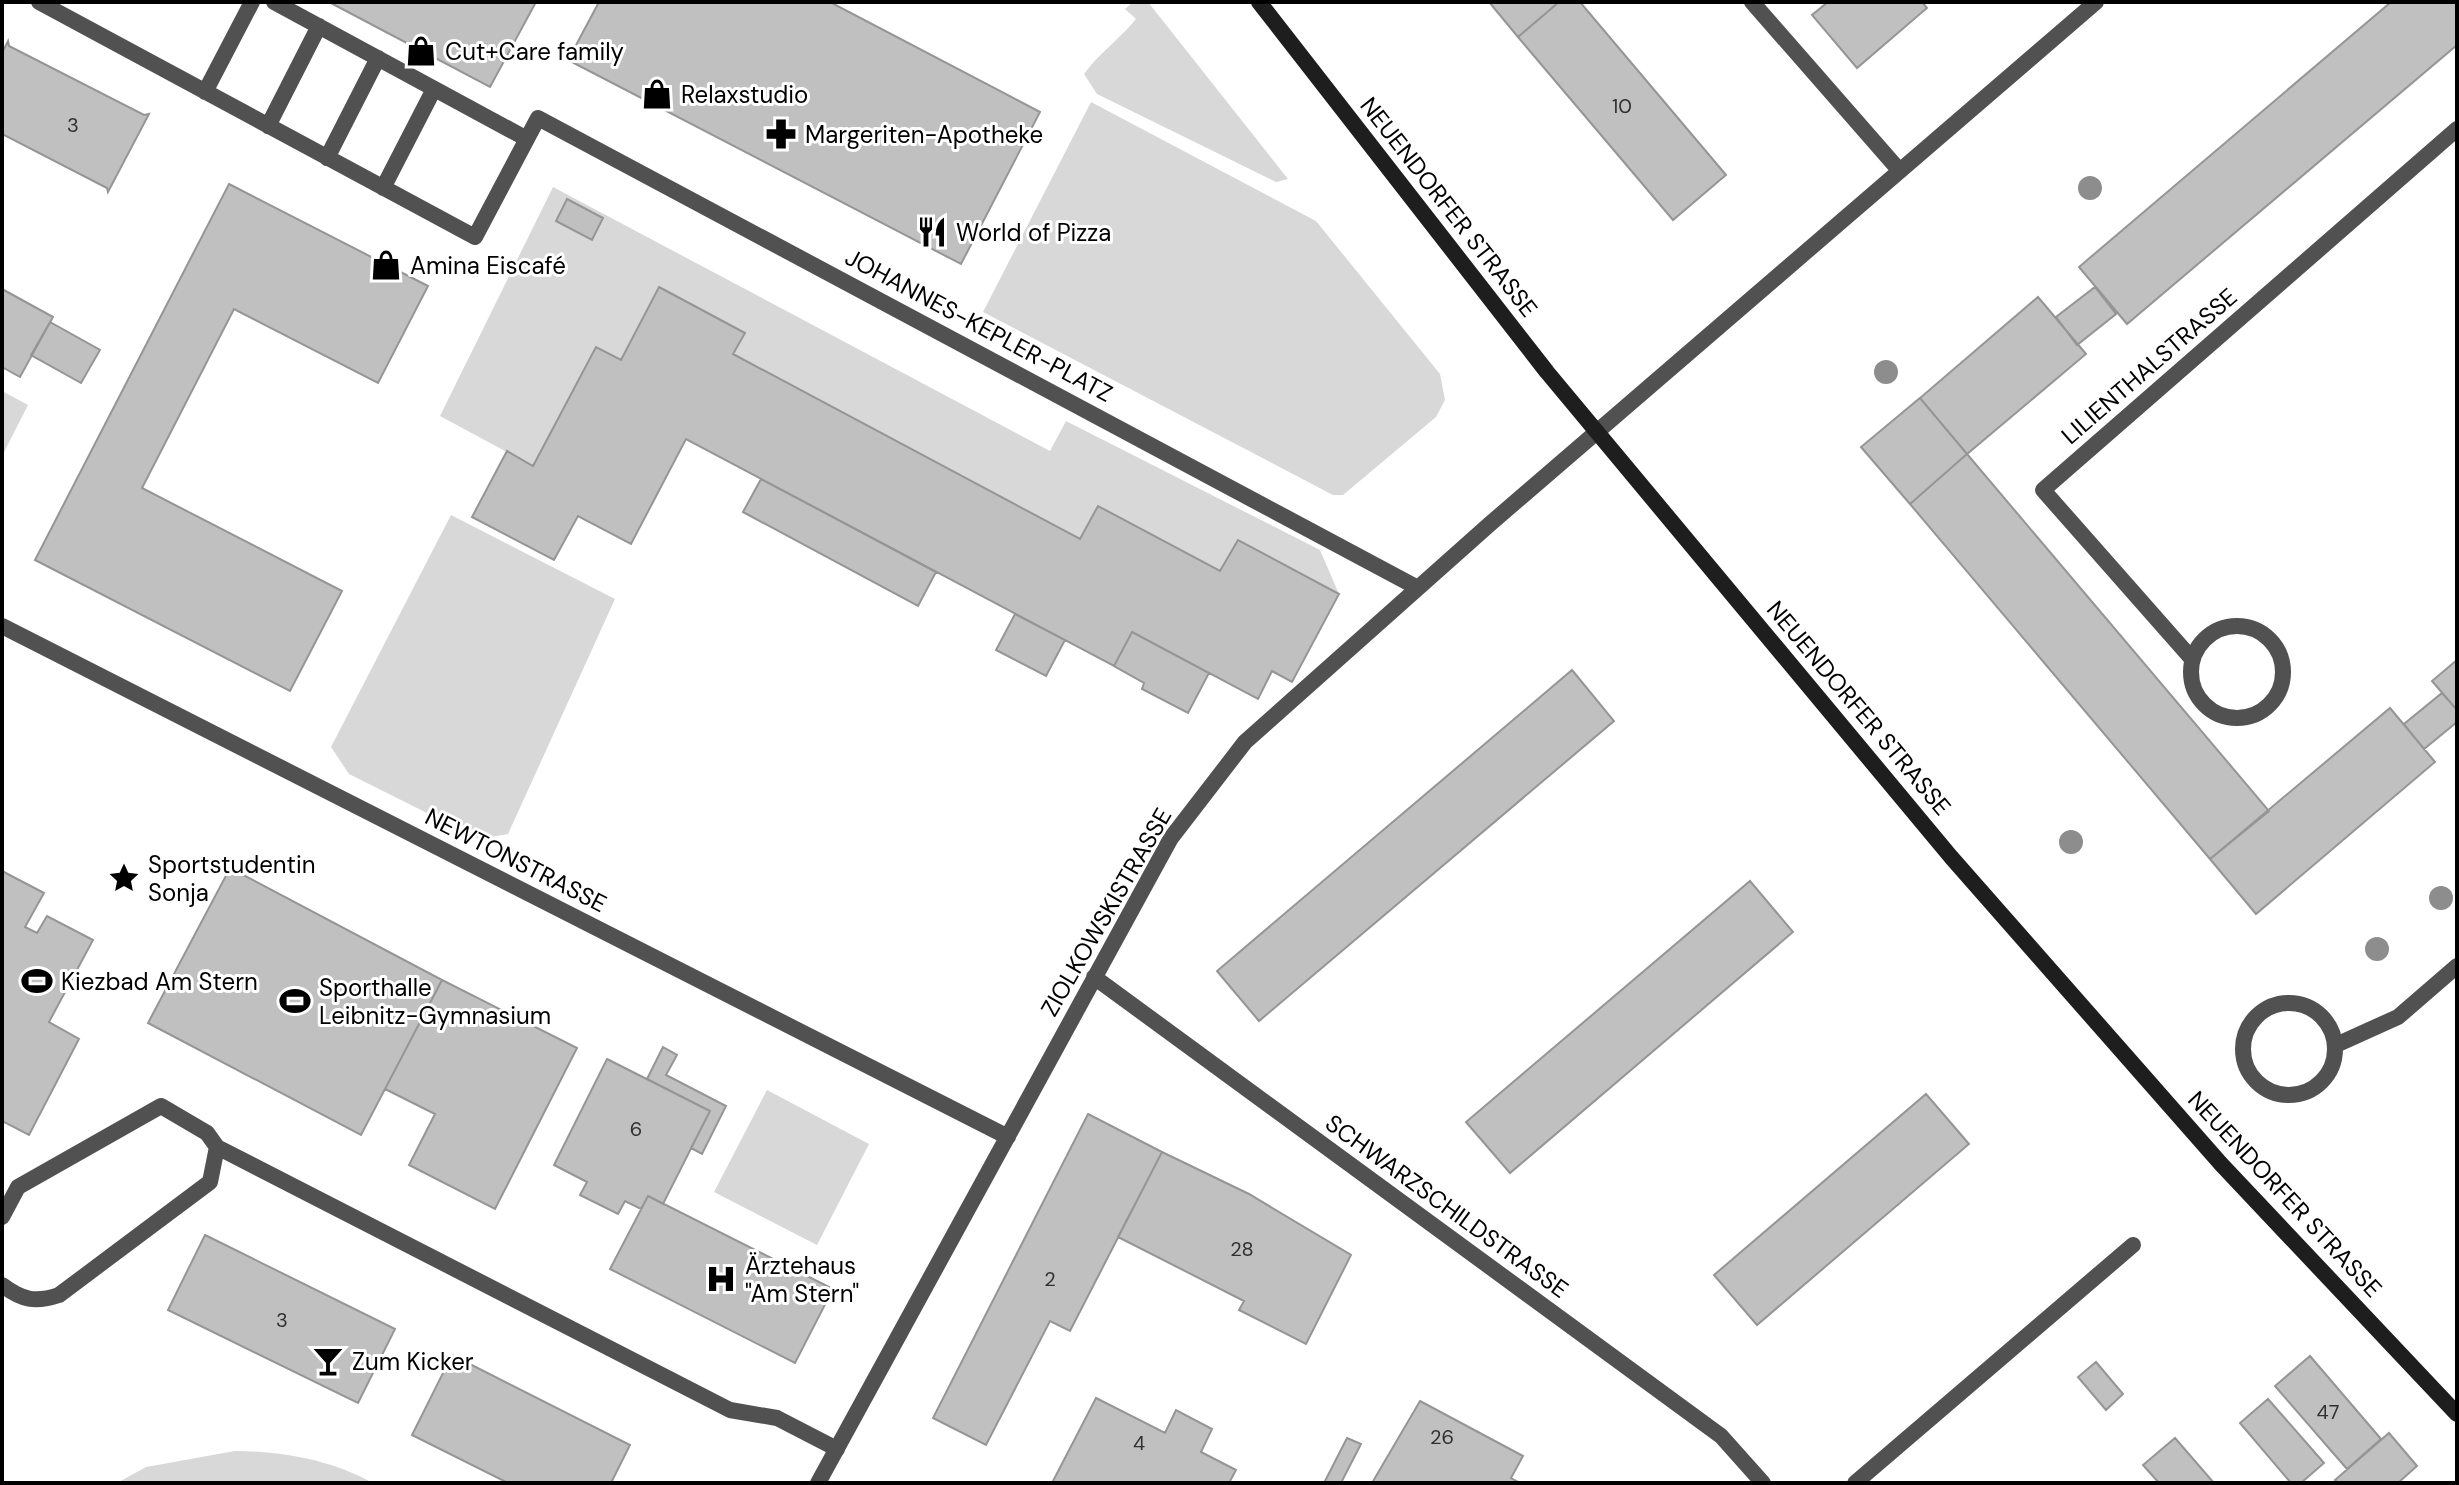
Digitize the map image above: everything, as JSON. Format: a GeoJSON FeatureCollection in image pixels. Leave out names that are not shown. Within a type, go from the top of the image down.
{"type":"FeatureCollection","features":[{"type":"Feature","properties":{"kind":"street"},"geometry":{"type":"LineString","coordinates":[[39,2],[475,237],[527,139],[274,2]]}},
{"type":"Feature","properties":{"kind":"street"},"geometry":{"type":"LineString","coordinates":[[205,92],[252,2]]}},
{"type":"Feature","properties":{"kind":"street","name":"NEUENDORFER STRASSE"},"geometry":{"type":"LineString","coordinates":[[1259,2],[1597,432],[1951,857],[2221,1164],[2457,1414]]}},
{"type":"Feature","properties":{"kind":"street"},"geometry":{"type":"LineString","coordinates":[[1752,2],[1899,170]]}},
{"type":"Feature","properties":{"kind":"street"},"geometry":{"type":"LineString","coordinates":[[1597,432],[2096,2]]}},
{"type":"Feature","properties":{"kind":"street"},"geometry":{"type":"LineString","coordinates":[[268,126],[319,26]]}},
{"type":"Feature","properties":{"kind":"street"},"geometry":{"type":"LineString","coordinates":[[327,158],[378,58]]}},
{"type":"Feature","properties":{"kind":"street"},"geometry":{"type":"LineString","coordinates":[[383,188],[434,89]]}},
{"type":"Feature","properties":{"kind":"street","name":"JOHANNES-KEPLER-PLATZ"},"geometry":{"type":"LineString","coordinates":[[527,139],[538,118],[1418,588]]}},
{"type":"Feature","properties":{"kind":"street","name":"LILIENTHALSTRASSE"},"geometry":{"type":"LineString","coordinates":[[2192,659],[2043,490],[2457,129]]}},
{"type":"Feature","properties":{"kind":"street","name":"ZIOLKOWSKISTRASSE"},"geometry":{"type":"LineString","coordinates":[[818,1483],[1171,838],[1245,742],[1597,432]]}},
{"type":"Feature","properties":{"kind":"street"},"geometry":{"type":"LineString","coordinates":[[2233,625],[2251,627],[2267,636],[2279,650],[2284,668],[2282,686],[2273,701],[2260,712],[2244,718],[2225,717],[2209,708],[2197,695],[2191,677],[2192,659],[2201,642],[2215,631],[2233,625]]}},
{"type":"Feature","properties":{"kind":"street","name":"NEWTONSTRASSE"},"geometry":{"type":"LineString","coordinates":[[2,626],[1008,1137]]}},
{"type":"Feature","properties":{"kind":"street"},"geometry":{"type":"LineString","coordinates":[[2336,1045],[2398,1017],[2457,966]]}},
{"type":"Feature","properties":{"kind":"street","name":"SCHWARZSCHILDSTRASSE"},"geometry":{"type":"LineString","coordinates":[[1094,977],[1721,1436],[1763,1483]]}},
{"type":"Feature","properties":{"kind":"street"},"geometry":{"type":"LineString","coordinates":[[2285,1003],[2303,1004],[2319,1013],[2330,1028],[2336,1045],[2333,1062],[2325,1078],[2312,1090],[2296,1095],[2278,1094],[2261,1086],[2249,1072],[2243,1054],[2244,1036],[2253,1020],[2267,1008],[2285,1003]]}},
{"type":"Feature","properties":{"kind":"street"},"geometry":{"type":"LineString","coordinates":[[2,1217],[18,1187],[161,1106],[207,1133],[217,1147],[730,1410],[777,1418],[837,1449]]}},
{"type":"Feature","properties":{"kind":"street"},"geometry":{"type":"LineString","coordinates":[[2,1285],[15,1295],[38,1302],[59,1295],[210,1182],[217,1147]]}},
{"type":"Feature","properties":{"kind":"street"},"geometry":{"type":"LineString","coordinates":[[1855,1483],[2133,1245]]}},
{"type":"Feature","properties":{"kind":"shaded area"},"geometry":{"type":"Polygon","coordinates":[[[1133,2],[1148,2],[1288,179],[1276,182],[1097,94],[1084,74],[1136,19],[1125,9],[1133,2]]]}},
{"type":"Feature","properties":{"kind":"shaded area"},"geometry":{"type":"Polygon","coordinates":[[[1091,102],[1316,221],[1440,374],[1445,400],[1436,417],[1343,495],[1333,495],[983,312],[1091,102]]]}},
{"type":"Feature","properties":{"kind":"shaded area"},"geometry":{"type":"Polygon","coordinates":[[[553,187],[1050,451],[1066,421],[1320,550],[1339,594],[1238,540],[1220,571],[1098,506],[1080,539],[733,354],[744,333],[659,288],[621,360],[596,347],[533,466],[440,416],[553,187]]]}},
{"type":"Feature","properties":{"kind":"shaded area"},"geometry":{"type":"Polygon","coordinates":[[[2,391],[28,405],[2,456],[2,391]]]}},
{"type":"Feature","properties":{"kind":"shaded area"},"geometry":{"type":"Polygon","coordinates":[[[451,515],[615,599],[508,834],[479,839],[349,774],[331,747],[451,515]]]}},
{"type":"Feature","properties":{"kind":"shaded area"},"geometry":{"type":"Polygon","coordinates":[[[767,1090],[869,1144],[817,1245],[714,1192],[767,1090]]]}},
{"type":"Feature","properties":{"kind":"shaded area"},"geometry":{"type":"Polygon","coordinates":[[[235,1451],[306,1458],[341,1468],[373,1483],[117,1483],[146,1467],[235,1451]]]}},
{"type":"Feature","properties":{"kind":"building"},"geometry":{"type":"Polygon","coordinates":[[[329,2],[536,2],[490,87],[329,2]]]}},
{"type":"Feature","properties":{"kind":"building"},"geometry":{"type":"Polygon","coordinates":[[[599,2],[830,2],[1040,112],[961,264],[568,60],[599,2]]]}},
{"type":"Feature","properties":{"kind":"building"},"geometry":{"type":"Polygon","coordinates":[[[1489,2],[1559,2],[1518,37],[1489,2]]]}},
{"type":"Feature","properties":{"kind":"building"},"geometry":{"type":"Polygon","coordinates":[[[1559,2],[1580,2],[1726,175],[1673,220],[1518,37],[1559,2]]]}},
{"type":"Feature","properties":{"kind":"building"},"geometry":{"type":"Polygon","coordinates":[[[1828,2],[1922,2],[1927,8],[1857,68],[1812,15],[1828,2]]]}},
{"type":"Feature","properties":{"kind":"building"},"geometry":{"type":"Polygon","coordinates":[[[2391,2],[2457,2],[2457,45],[2127,324],[2079,267],[2391,2]]]}},
{"type":"Feature","properties":{"kind":"building"},"geometry":{"type":"Polygon","coordinates":[[[8,41],[9,46],[144,115],[149,114],[108,192],[107,188],[2,134],[2,53],[8,41]]]}},
{"type":"Feature","properties":{"kind":"building"},"geometry":{"type":"Polygon","coordinates":[[[229,184],[428,286],[378,383],[234,309],[142,488],[342,591],[290,691],[35,560],[229,184]]]}},
{"type":"Feature","properties":{"kind":"building"},"geometry":{"type":"Polygon","coordinates":[[[567,199],[603,218],[592,240],[556,221],[567,199]]]}},
{"type":"Feature","properties":{"kind":"building"},"geometry":{"type":"Polygon","coordinates":[[[659,287],[745,333],[733,354],[1080,539],[1098,506],[1220,571],[1238,540],[1339,594],[1292,682],[1272,671],[1258,699],[1132,632],[1114,666],[686,439],[631,544],[578,516],[554,560],[472,517],[507,451],[533,466],[596,347],[621,360],[659,287]]]}},
{"type":"Feature","properties":{"kind":"building"},"geometry":{"type":"Polygon","coordinates":[[[2095,287],[2116,314],[2077,345],[2056,317],[2095,287]]]}},
{"type":"Feature","properties":{"kind":"building"},"geometry":{"type":"Polygon","coordinates":[[[2,289],[53,317],[20,377],[2,367],[2,289]]]}},
{"type":"Feature","properties":{"kind":"building"},"geometry":{"type":"Polygon","coordinates":[[[2038,297],[2086,354],[1967,454],[1920,398],[2038,297]]]}},
{"type":"Feature","properties":{"kind":"building"},"geometry":{"type":"Polygon","coordinates":[[[50,322],[100,350],[81,383],[31,355],[50,322]]]}},
{"type":"Feature","properties":{"kind":"building"},"geometry":{"type":"Polygon","coordinates":[[[1920,398],[1967,454],[1910,504],[1861,447],[1920,398]]]}},
{"type":"Feature","properties":{"kind":"building"},"geometry":{"type":"Polygon","coordinates":[[[1967,454],[2269,811],[2210,859],[1910,504],[1967,454]]]}},
{"type":"Feature","properties":{"kind":"building"},"geometry":{"type":"Polygon","coordinates":[[[761,479],[936,572],[918,606],[743,512],[761,479]]]}},
{"type":"Feature","properties":{"kind":"building"},"geometry":{"type":"Polygon","coordinates":[[[1015,614],[1065,640],[1046,676],[996,650],[1015,614]]]}},
{"type":"Feature","properties":{"kind":"building"},"geometry":{"type":"Polygon","coordinates":[[[1132,632],[1209,673],[1188,713],[1142,689],[1144,683],[1114,666],[1132,632]]]}},
{"type":"Feature","properties":{"kind":"building"},"geometry":{"type":"Polygon","coordinates":[[[2457,660],[2457,710],[2432,681],[2457,660]]]}},
{"type":"Feature","properties":{"kind":"building"},"geometry":{"type":"Polygon","coordinates":[[[1572,670],[1614,721],[1259,1021],[1217,971],[1572,670]]]}},
{"type":"Feature","properties":{"kind":"building"},"geometry":{"type":"Polygon","coordinates":[[[2442,693],[2457,710],[2457,722],[2424,749],[2404,724],[2442,693]]]}},
{"type":"Feature","properties":{"kind":"building"},"geometry":{"type":"Polygon","coordinates":[[[2390,708],[2435,762],[2256,914],[2210,859],[2390,708]]]}},
{"type":"Feature","properties":{"kind":"building","name":"Sporthalle Leibnitz-Gymnasium"},"geometry":{"type":"Polygon","coordinates":[[[230,868],[442,980],[361,1135],[148,1023],[230,868]]]}},
{"type":"Feature","properties":{"kind":"building","name":"Kiezbad Am Stern"},"geometry":{"type":"Polygon","coordinates":[[[2,871],[44,893],[25,927],[37,933],[47,916],[93,940],[49,1022],[79,1039],[29,1135],[2,1121],[2,871]]]}},
{"type":"Feature","properties":{"kind":"building"},"geometry":{"type":"Polygon","coordinates":[[[1750,881],[1793,932],[1510,1173],[1466,1122],[1750,881]]]}},
{"type":"Feature","properties":{"kind":"building"},"geometry":{"type":"Polygon","coordinates":[[[442,980],[577,1048],[495,1209],[409,1165],[435,1114],[385,1089],[442,980]]]}},
{"type":"Feature","properties":{"kind":"building"},"geometry":{"type":"Polygon","coordinates":[[[663,1047],[677,1055],[666,1075],[726,1106],[702,1154],[691,1148],[710,1111],[647,1079],[663,1047]]]}},
{"type":"Feature","properties":{"kind":"building"},"geometry":{"type":"Polygon","coordinates":[[[607,1059],[710,1111],[663,1204],[648,1196],[641,1209],[625,1201],[618,1214],[580,1195],[587,1182],[554,1165],[607,1059]]]}},
{"type":"Feature","properties":{"kind":"building"},"geometry":{"type":"Polygon","coordinates":[[[1926,1094],[1969,1144],[1757,1325],[1714,1275],[1926,1094]]]}},
{"type":"Feature","properties":{"kind":"building"},"geometry":{"type":"Polygon","coordinates":[[[1088,1114],[1162,1152],[1070,1331],[1050,1321],[986,1445],[933,1418],[1088,1114]]]}},
{"type":"Feature","properties":{"kind":"building"},"geometry":{"type":"Polygon","coordinates":[[[1162,1152],[1249,1194],[1351,1255],[1306,1344],[1239,1310],[1244,1301],[1118,1237],[1162,1152]]]}},
{"type":"Feature","properties":{"kind":"building","name":"Ärztehaus \"Am Stern\""},"geometry":{"type":"Polygon","coordinates":[[[648,1196],[833,1289],[795,1363],[610,1269],[648,1196]]]}},
{"type":"Feature","properties":{"kind":"building"},"geometry":{"type":"Polygon","coordinates":[[[205,1235],[395,1329],[358,1403],[168,1310],[205,1235]]]}},
{"type":"Feature","properties":{"kind":"building"},"geometry":{"type":"Polygon","coordinates":[[[452,1355],[630,1445],[611,1483],[508,1483],[412,1435],[452,1355]]]}},
{"type":"Feature","properties":{"kind":"building"},"geometry":{"type":"Polygon","coordinates":[[[2310,1356],[2381,1439],[2347,1469],[2275,1386],[2310,1356]]]}},
{"type":"Feature","properties":{"kind":"building"},"geometry":{"type":"Polygon","coordinates":[[[2096,1362],[2123,1394],[2106,1410],[2078,1377],[2096,1362]]]}},
{"type":"Feature","properties":{"kind":"building"},"geometry":{"type":"Polygon","coordinates":[[[1096,1398],[1165,1433],[1176,1410],[1212,1429],[1201,1452],[1236,1470],[1229,1483],[1052,1483],[1096,1398]]]}},
{"type":"Feature","properties":{"kind":"building"},"geometry":{"type":"Polygon","coordinates":[[[2268,1399],[2324,1463],[2301,1483],[2291,1483],[2240,1423],[2268,1399]]]}},
{"type":"Feature","properties":{"kind":"building"},"geometry":{"type":"Polygon","coordinates":[[[1420,1401],[1523,1456],[1511,1478],[1520,1483],[1372,1483],[1420,1401]]]}},
{"type":"Feature","properties":{"kind":"building"},"geometry":{"type":"Polygon","coordinates":[[[2389,1433],[2417,1466],[2398,1483],[2338,1483],[2335,1480],[2389,1433]]]}},
{"type":"Feature","properties":{"kind":"building"},"geometry":{"type":"Polygon","coordinates":[[[1347,1438],[1361,1444],[1341,1483],[1324,1483],[1347,1438]]]}},
{"type":"Feature","properties":{"kind":"building"},"geometry":{"type":"Polygon","coordinates":[[[2175,1438],[2214,1483],[2159,1483],[2143,1465],[2175,1438]]]}},
{"type":"Feature","properties":{"kind":"place","name":"Cut+Care family"},"geometry":{"type":"Point","coordinates":[421,51]}},
{"type":"Feature","properties":{"kind":"place","name":"Relaxstudio"},"geometry":{"type":"Point","coordinates":[657,94]}},
{"type":"Feature","properties":{"kind":"place","name":"Margeriten-Apotheke"},"geometry":{"type":"Point","coordinates":[781,134]}},
{"type":"Feature","properties":{"kind":"place","name":"World of Pizza"},"geometry":{"type":"Point","coordinates":[932,232]}},
{"type":"Feature","properties":{"kind":"place","name":"Amina Eiscafé"},"geometry":{"type":"Point","coordinates":[386,265]}},
{"type":"Feature","properties":{"kind":"place","name":"Sportstudentin Sonja"},"geometry":{"type":"Point","coordinates":[124,878]}},
{"type":"Feature","properties":{"kind":"place","name":"Kiezbad Am Stern"},"geometry":{"type":"Point","coordinates":[37,981]}},
{"type":"Feature","properties":{"kind":"place","name":"Sporthalle Leibnitz-Gymnasium"},"geometry":{"type":"Point","coordinates":[295,1001]}},
{"type":"Feature","properties":{"kind":"place","name":"Ärztehaus \"Am Stern\""},"geometry":{"type":"Point","coordinates":[721,1279]}},
{"type":"Feature","properties":{"kind":"place","name":"Zum Kicker"},"geometry":{"type":"Point","coordinates":[328,1361]}}]}
